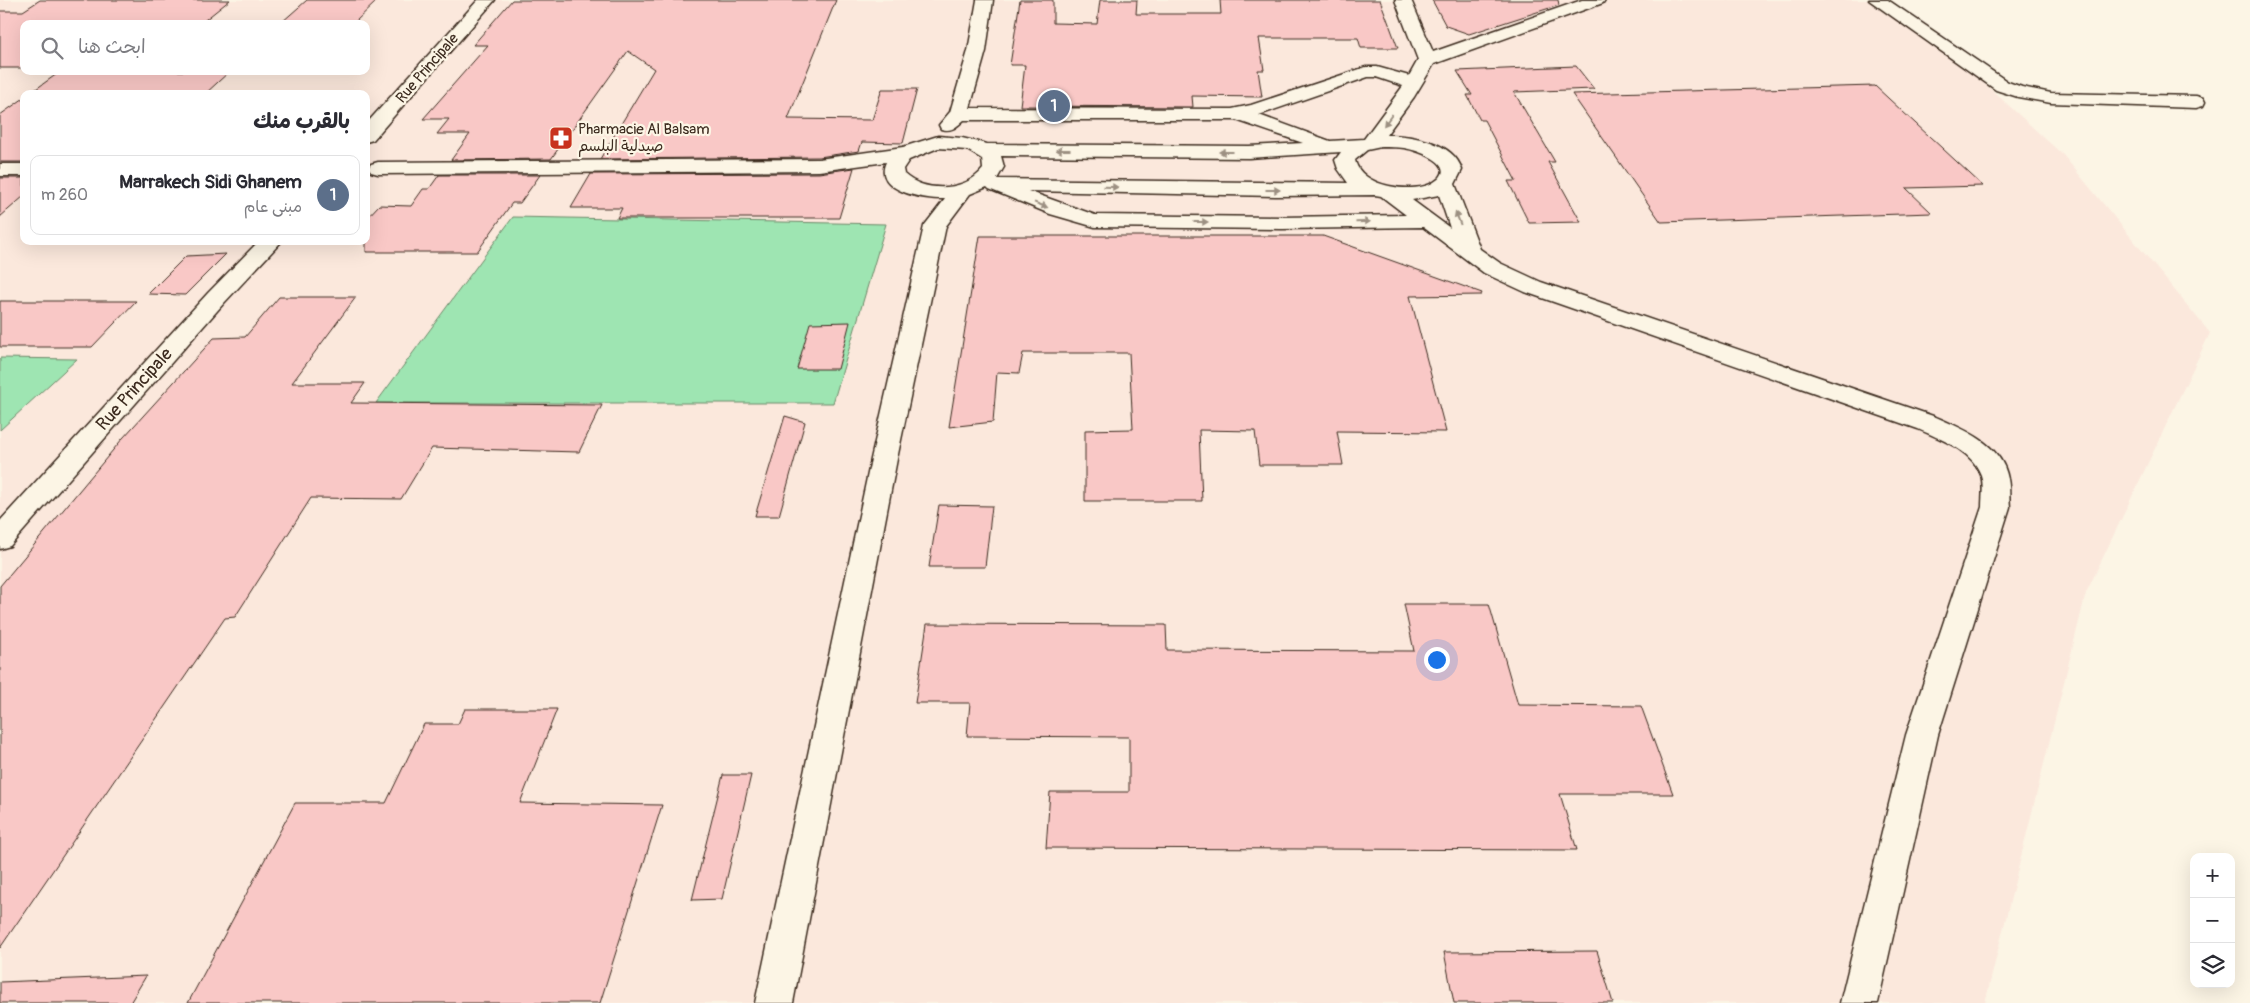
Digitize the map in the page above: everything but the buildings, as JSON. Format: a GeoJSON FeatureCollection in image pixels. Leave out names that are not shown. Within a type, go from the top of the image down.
{"type":"FeatureCollection","features":[{"type":"Feature","properties":{"kind":"street","name":"Rue Principale"},"geometry":{"type":"LineString","coordinates":[[370,132],[487,0]]}},
{"type":"Feature","properties":{"kind":"street"},"geometry":{"type":"LineString","coordinates":[[925,145],[959,115],[977,51],[985,0]]}},
{"type":"Feature","properties":{"kind":"street"},"geometry":{"type":"LineString","coordinates":[[1403,0],[1426,60]]}},
{"type":"Feature","properties":{"kind":"street"},"geometry":{"type":"LineString","coordinates":[[1597,0],[1426,60],[1409,90],[1366,144],[1348,154],[1345,166],[1355,179],[1381,190],[1492,268],[1533,287],[1927,423],[1964,440],[1986,458],[1995,476],[1996,507],[1922,735],[1868,955],[1859,1003]]}},
{"type":"Feature","properties":{"kind":"street"},"geometry":{"type":"LineString","coordinates":[[1877,0],[2002,86],[2018,92],[2050,98],[2196,102]]}},
{"type":"Feature","properties":{"kind":"street"},"geometry":{"type":"LineString","coordinates":[[959,115],[1238,114],[1366,72],[1377,72],[1409,90]]}},
{"type":"Feature","properties":{"kind":"street"},"geometry":{"type":"LineString","coordinates":[[774,1003],[884,459],[935,226],[969,187],[996,185],[1381,190],[1414,194],[1431,190],[1445,184],[1452,173],[1447,160],[1431,149],[1414,129],[1409,90]]}},
{"type":"Feature","properties":{"kind":"street"},"geometry":{"type":"LineString","coordinates":[[1238,114],[1333,147]]}},
{"type":"Feature","properties":{"kind":"street"},"geometry":{"type":"LineString","coordinates":[[905,153],[894,165],[896,178],[903,184],[924,191],[950,192],[969,187],[984,180],[994,167],[990,155],[978,148],[959,115]]}},
{"type":"Feature","properties":{"kind":"street"},"geometry":{"type":"LineString","coordinates":[[372,173],[819,165],[905,153],[925,145],[951,142],[978,148],[1249,152],[1396,141],[1414,129]]}},
{"type":"Feature","properties":{"kind":"street"},"geometry":{"type":"LineString","coordinates":[[370,153],[379,156],[380,160],[372,173]]}},
{"type":"Feature","properties":{"kind":"street"},"geometry":{"type":"LineString","coordinates":[[819,165],[896,178]]}},
{"type":"Feature","properties":{"kind":"street"},"geometry":{"type":"LineString","coordinates":[[0,170],[20,170]]}},
{"type":"Feature","properties":{"kind":"street"},"geometry":{"type":"LineString","coordinates":[[1445,184],[1470,252]]}},
{"type":"Feature","properties":{"kind":"street"},"geometry":{"type":"LineString","coordinates":[[996,185],[1045,207],[1095,221],[1290,223],[1426,221]]}},
{"type":"Feature","properties":{"kind":"street"},"geometry":{"type":"LineString","coordinates":[[924,191],[935,226]]}},
{"type":"Feature","properties":{"kind":"street","name":"Rue Principale"},"geometry":{"type":"LineString","coordinates":[[0,539],[216,298],[267,245]]}},
{"type":"Feature","properties":{"kind":"shaded area"},"geometry":{"type":"Polygon","coordinates":[[[0,0],[1879,0],[1938,41],[2063,155],[2210,333],[2086,593],[1985,1003],[0,1003],[0,0]]]}},
{"type":"Feature","properties":{"kind":"green space"},"geometry":{"type":"Polygon","coordinates":[[[513,217],[886,224],[833,403],[376,403],[513,217]]]}},
{"type":"Feature","properties":{"kind":"green space"},"geometry":{"type":"Polygon","coordinates":[[[0,358],[77,359],[0,430],[0,358]]]}},
{"type":"Feature","properties":{"kind":"place","name":"Marrakech Sidi Ghanem"},"geometry":{"type":"Point","coordinates":[1054,106]}},
{"type":"Feature","properties":{"kind":"place","name":"Pharmacie Al Balsam صيدلية البلسم"},"geometry":{"type":"Point","coordinates":[561,138]}}]}
